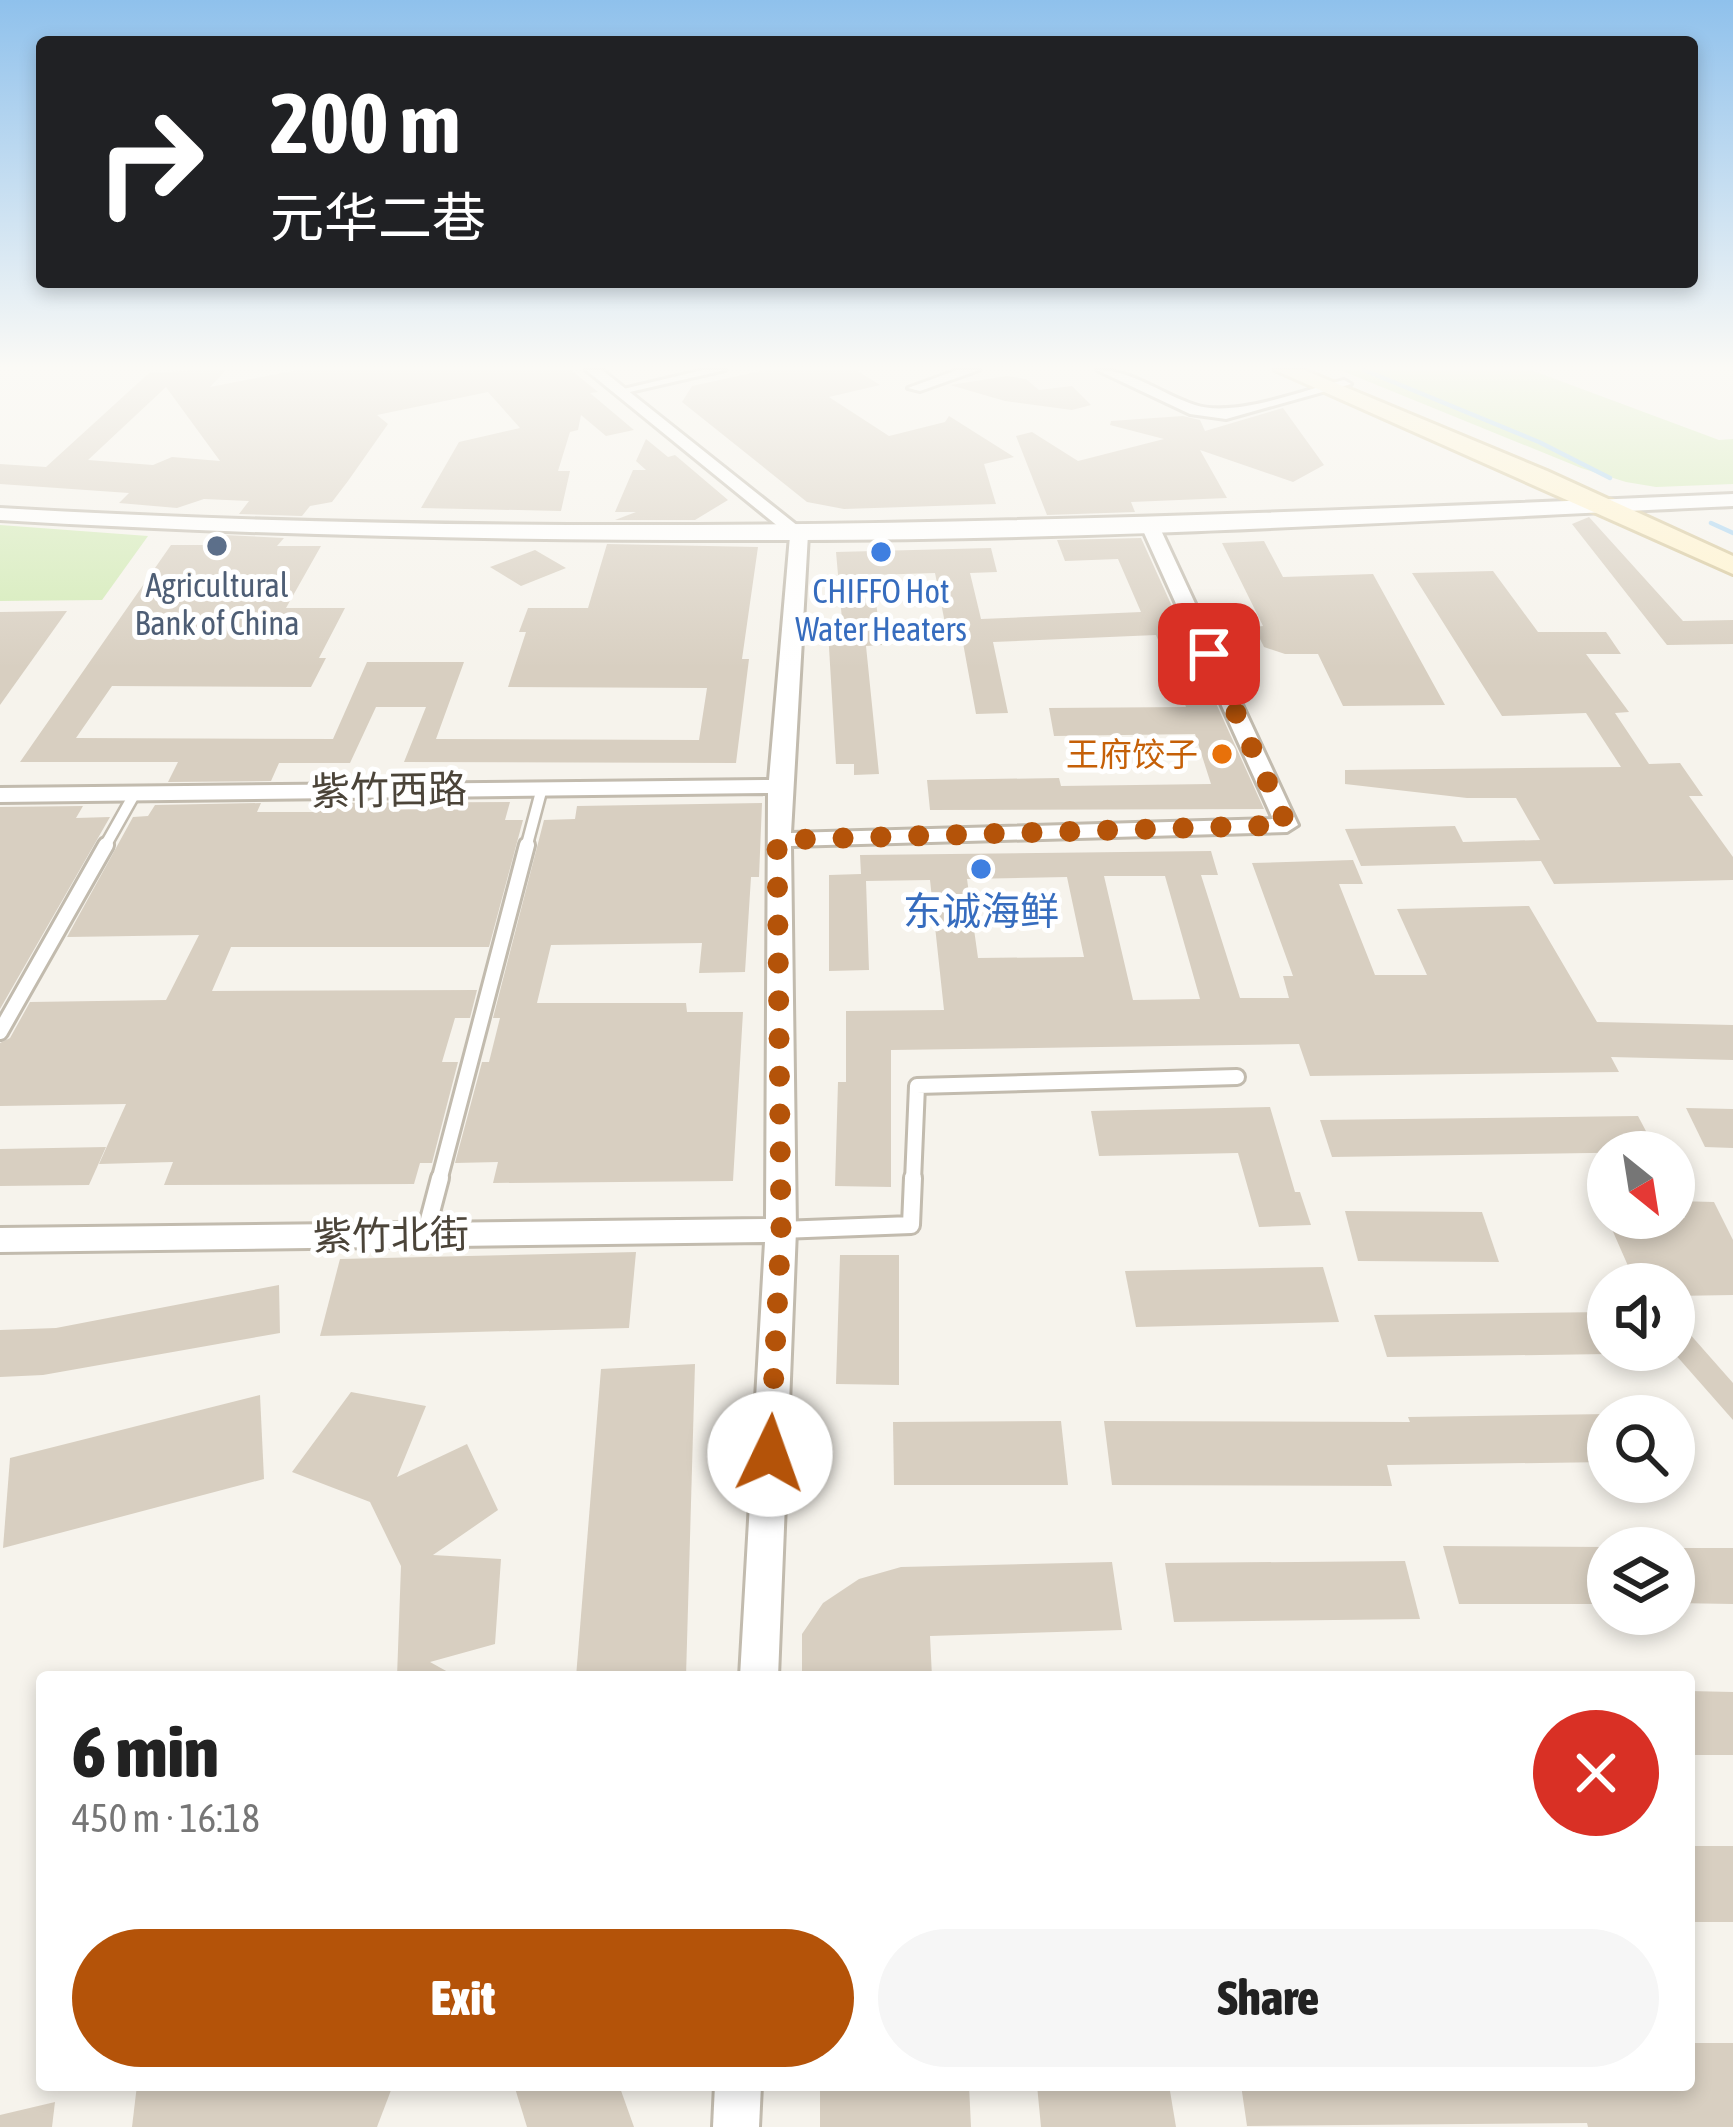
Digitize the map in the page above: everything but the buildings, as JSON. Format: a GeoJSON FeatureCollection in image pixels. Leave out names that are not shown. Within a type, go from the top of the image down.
{"type":"FeatureCollection","features":[{"type":"Feature","properties":{"kind":"main road"},"geometry":{"type":"LineString","coordinates":[[1530,469],[1733,555]]}},
{"type":"Feature","properties":{"kind":"main road"},"geometry":{"type":"LineString","coordinates":[[1615,506],[1733,566]]}},
{"type":"Feature","properties":{"kind":"street"},"geometry":{"type":"LineString","coordinates":[[718,469],[799,534]]}},
{"type":"Feature","properties":{"kind":"street"},"geometry":{"type":"LineString","coordinates":[[0,514],[170,524],[799,534],[1150,526],[1733,500]]}},
{"type":"Feature","properties":{"kind":"street"},"geometry":{"type":"LineString","coordinates":[[777,840],[1287,825],[1150,526]]}},
{"type":"Feature","properties":{"kind":"street"},"geometry":{"type":"LineString","coordinates":[[759,1671],[781,1230],[777,840],[799,534]]}},
{"type":"Feature","properties":{"kind":"street","name":"紫竹西路"},"geometry":{"type":"LineString","coordinates":[[0,795],[779,786]]}},
{"type":"Feature","properties":{"kind":"street","name":"紫竹北街"},"geometry":{"type":"LineString","coordinates":[[0,1240],[781,1230]]}},
{"type":"Feature","properties":{"kind":"street"},"geometry":{"type":"LineString","coordinates":[[736,2127],[738,2091]]}},
{"type":"Feature","properties":{"kind":"lane"},"geometry":{"type":"LineString","coordinates":[[425,1235],[542,788]]}},
{"type":"Feature","properties":{"kind":"lane"},"geometry":{"type":"LineString","coordinates":[[0,1032],[135,793]]}},
{"type":"Feature","properties":{"kind":"lane"},"geometry":{"type":"LineString","coordinates":[[781,1230],[911,1225],[917,1086],[1238,1077]]}},
{"type":"Feature","properties":{"kind":"green space"},"geometry":{"type":"Polygon","coordinates":[[[1585,469],[1733,469],[1733,484],[1656,487],[1585,469]]]}},
{"type":"Feature","properties":{"kind":"green space"},"geometry":{"type":"Polygon","coordinates":[[[0,525],[148,536],[102,600],[0,601],[0,525]]]}},
{"type":"Feature","properties":{"kind":"waterway"},"geometry":{"type":"LineString","coordinates":[[1593,469],[1610,478]]}},
{"type":"Feature","properties":{"kind":"waterway"},"geometry":{"type":"LineString","coordinates":[[1711,523],[1733,533]]}},
{"type":"Feature","properties":{"kind":"place","name":"Agricultural Bank of China"},"geometry":{"type":"Point","coordinates":[217,546]}},
{"type":"Feature","properties":{"kind":"place","name":"CHIFFO Hot Water Heaters"},"geometry":{"type":"Point","coordinates":[881,552]}},
{"type":"Feature","properties":{"kind":"place","name":"王府饺子"},"geometry":{"type":"Point","coordinates":[1222,754]}},
{"type":"Feature","properties":{"kind":"place","name":"东诚海鲜"},"geometry":{"type":"Point","coordinates":[981,869]}},
{"type":"Feature","properties":{"kind":"route"},"geometry":{"type":"LineString","coordinates":[[770,1454],[781,1230],[777,840],[1287,825],[1209,654]]}}]}
